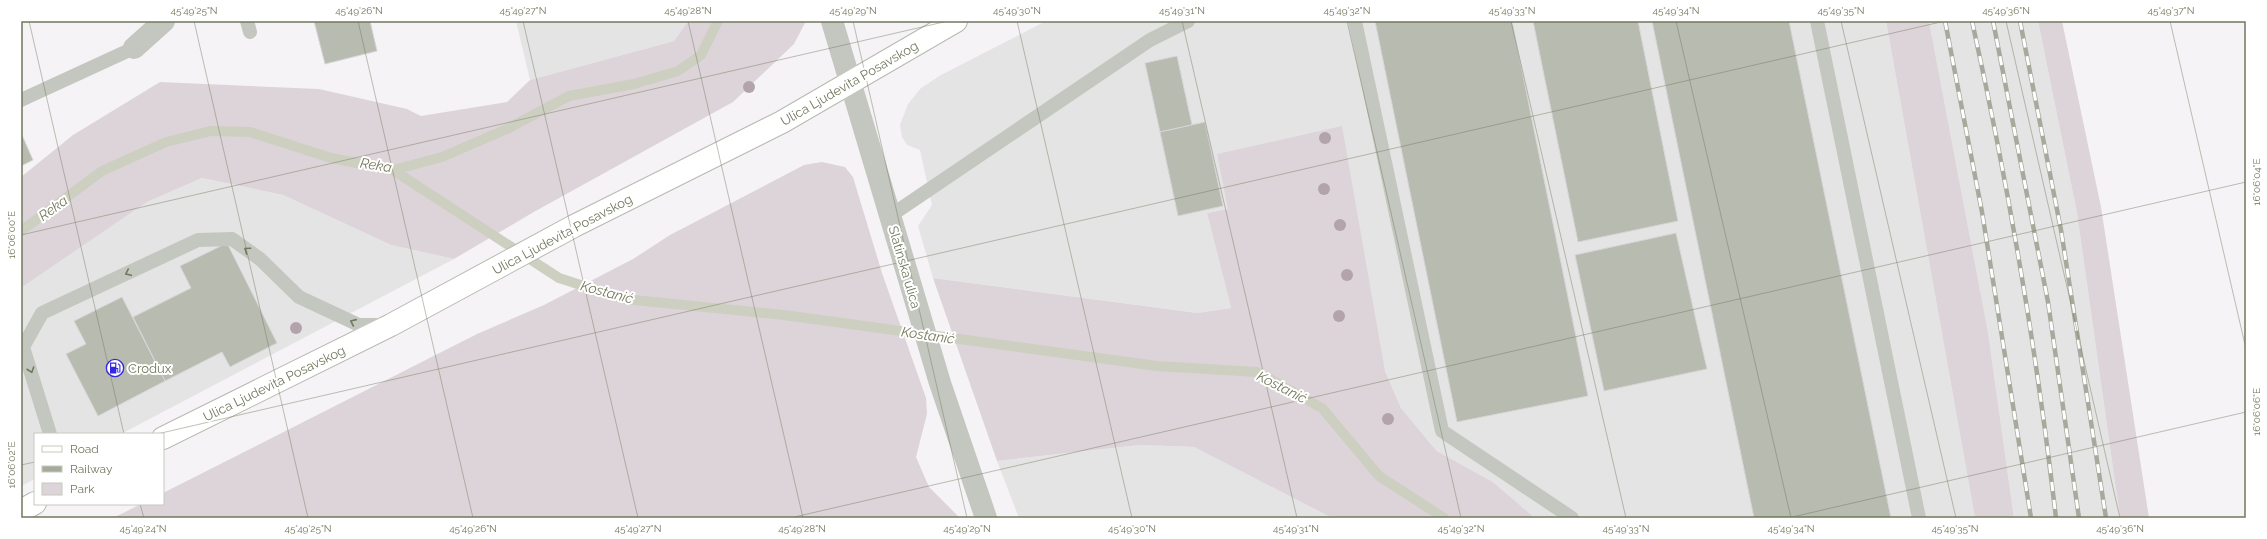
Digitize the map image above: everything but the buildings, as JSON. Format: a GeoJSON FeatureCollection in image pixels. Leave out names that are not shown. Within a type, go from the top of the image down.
{"type":"FeatureCollection","features":[{"type":"Feature","properties":{"kind":"main road","name":"Ulica Ljudevita Posavskog"},"geometry":{"type":"LineString","coordinates":[[164,438],[391,325],[574,226],[782,122],[956,21]]}},
{"type":"Feature","properties":{"kind":"main road"},"geometry":{"type":"LineString","coordinates":[[21,511],[34,504]]}},
{"type":"Feature","properties":{"kind":"street"},"geometry":{"type":"LineString","coordinates":[[134,48],[164,21]]}},
{"type":"Feature","properties":{"kind":"street","name":"Slatinska ulica"},"geometry":{"type":"LineString","coordinates":[[832,21],[940,383],[986,518]]}},
{"type":"Feature","properties":{"kind":"lane"},"geometry":{"type":"LineString","coordinates":[[890,216],[1150,40],[1188,21]]}},
{"type":"Feature","properties":{"kind":"lane"},"geometry":{"type":"LineString","coordinates":[[1355,21],[1442,431],[1572,518]]}},
{"type":"Feature","properties":{"kind":"lane"},"geometry":{"type":"LineString","coordinates":[[1817,21],[1919,518]]}},
{"type":"Feature","properties":{"kind":"lane"},"geometry":{"type":"LineString","coordinates":[[21,100],[134,48]]}},
{"type":"Feature","properties":{"kind":"lane"},"geometry":{"type":"LineString","coordinates":[[50,433],[23,347],[42,313],[198,240],[232,239],[260,259],[299,297],[359,325],[391,325]]}},
{"type":"Feature","properties":{"kind":"shaded area"},"geometry":{"type":"Polygon","coordinates":[[[516,21],[688,21],[674,41],[530,80],[516,21]]]}},
{"type":"Feature","properties":{"kind":"shaded area"},"geometry":{"type":"Polygon","coordinates":[[[1046,21],[1886,21],[1975,518],[1535,518],[1493,482],[1437,451],[1401,408],[1385,371],[1228,209],[1207,213],[1231,308],[1197,313],[933,278],[918,226],[932,205],[920,150],[907,145],[902,137],[900,125],[908,104],[921,88],[941,75],[1046,21]]]}},
{"type":"Feature","properties":{"kind":"shaded area"},"geometry":{"type":"Polygon","coordinates":[[[1929,21],[2038,21],[2077,213],[2120,518],[2014,518],[1988,332],[1929,21]]]}},
{"type":"Feature","properties":{"kind":"shaded area"},"geometry":{"type":"Polygon","coordinates":[[[202,178],[283,195],[391,245],[454,259],[123,433],[34,433],[34,480],[21,486],[21,288],[147,202],[202,178]]]}},
{"type":"Feature","properties":{"kind":"shaded area"},"geometry":{"type":"Polygon","coordinates":[[[1140,445],[1194,447],[1332,518],[1019,518],[997,461],[1140,445]]]}},
{"type":"Feature","properties":{"kind":"green space"},"geometry":{"type":"Polygon","coordinates":[[[688,21],[806,21],[794,44],[733,102],[532,213],[454,259],[391,245],[283,195],[202,178],[147,202],[21,288],[21,177],[73,135],[160,82],[319,89],[407,109],[421,116],[507,102],[530,80],[674,41],[688,21]]]}},
{"type":"Feature","properties":{"kind":"green space"},"geometry":{"type":"Polygon","coordinates":[[[1886,21],[1929,21],[1988,332],[2014,518],[1975,518],[1886,21]]]}},
{"type":"Feature","properties":{"kind":"green space"},"geometry":{"type":"Polygon","coordinates":[[[2038,21],[2062,21],[2101,207],[2149,518],[2120,518],[2077,213],[2038,21]]]}},
{"type":"Feature","properties":{"kind":"green space"},"geometry":{"type":"Polygon","coordinates":[[[1342,126],[1385,371],[1401,408],[1437,451],[1493,482],[1535,518],[1332,518],[1194,447],[1140,445],[997,461],[933,278],[1197,313],[1231,308],[1207,213],[1228,209],[1217,154],[1342,126]]]}},
{"type":"Feature","properties":{"kind":"green space"},"geometry":{"type":"Polygon","coordinates":[[[822,162],[845,167],[853,177],[882,273],[926,398],[927,414],[916,457],[929,487],[960,518],[113,518],[139,505],[164,505],[164,492],[477,334],[544,305],[633,259],[670,235],[804,165],[822,162]]]}},
{"type":"Feature","properties":{"kind":"waterway","name":"Reka"},"geometry":{"type":"LineString","coordinates":[[21,231],[102,171],[166,142],[211,131],[250,132],[331,158],[393,170],[442,157],[507,129],[569,96],[634,84],[678,71],[701,55],[718,21]]}},
{"type":"Feature","properties":{"kind":"waterway","name":"Kostanić"},"geometry":{"type":"LineString","coordinates":[[393,170],[559,278],[624,299],[784,315],[1157,366],[1257,372],[1322,408],[1379,476],[1444,518]]}},
{"type":"Feature","properties":{"kind":"railway"},"geometry":{"type":"LineString","coordinates":[[1945,21],[1982,212],[2031,518]]}},
{"type":"Feature","properties":{"kind":"railway"},"geometry":{"type":"LineString","coordinates":[[1972,21],[1998,144],[2031,331],[2056,518]]}},
{"type":"Feature","properties":{"kind":"railway"},"geometry":{"type":"LineString","coordinates":[[1993,21],[2048,302],[2079,518]]}},
{"type":"Feature","properties":{"kind":"railway"},"geometry":{"type":"LineString","coordinates":[[2020,21],[2061,230],[2106,518]]}},
{"type":"Feature","properties":{"kind":"place","name":"Crodux"},"geometry":{"type":"Point","coordinates":[115,368]}}]}
